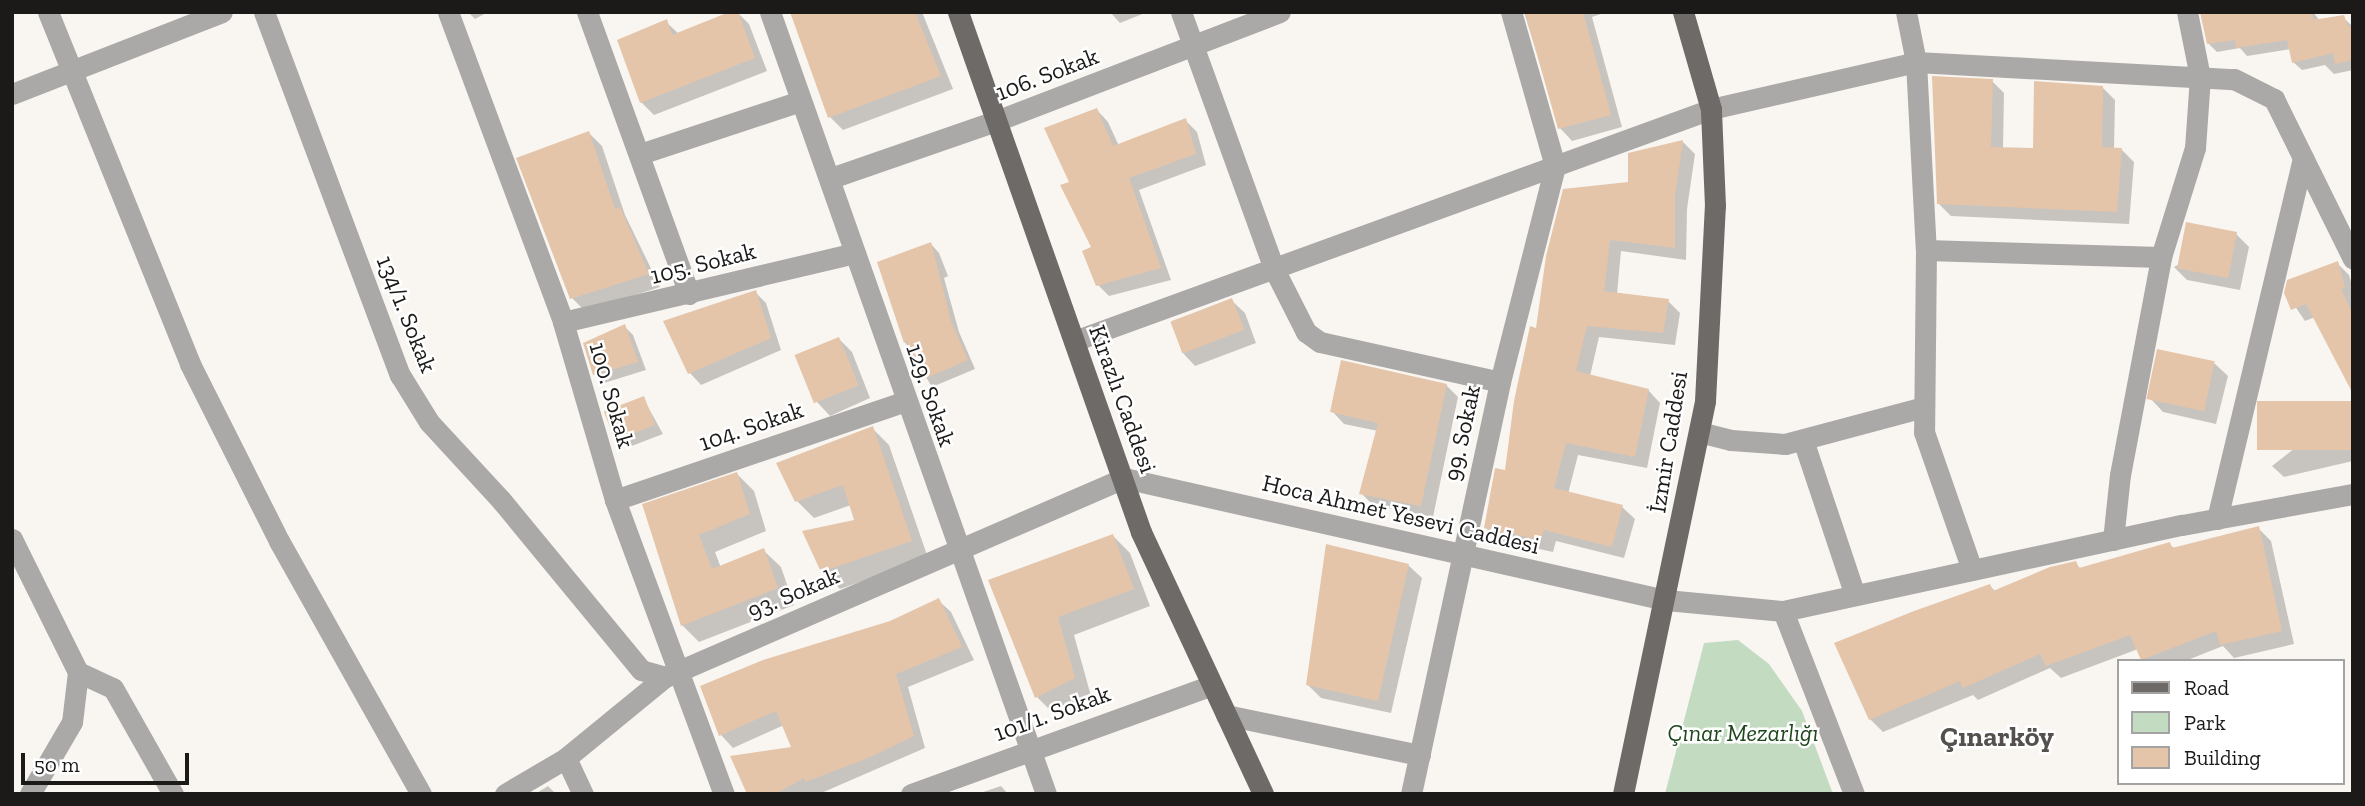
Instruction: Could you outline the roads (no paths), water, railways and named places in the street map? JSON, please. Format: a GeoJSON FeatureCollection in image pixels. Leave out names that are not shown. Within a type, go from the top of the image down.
{"type":"FeatureCollection","features":[{"type":"Feature","properties":{"kind":"main road","name":"Kirazlı Caddesi"},"geometry":{"type":"LineString","coordinates":[[958,12],[1125,478],[1141,532],[1263,794]]}},
{"type":"Feature","properties":{"kind":"main road","name":"İzmir Caddesi"},"geometry":{"type":"LineString","coordinates":[[1623,794],[1666,600],[1705,401],[1715,206],[1712,109],[1684,12]]}},
{"type":"Feature","properties":{"kind":"street"},"geometry":{"type":"LineString","coordinates":[[48,12],[190,364],[279,541],[421,794]]}},
{"type":"Feature","properties":{"kind":"street"},"geometry":{"type":"LineString","coordinates":[[12,94],[222,12]]}},
{"type":"Feature","properties":{"kind":"street","name":"134/1. Sokak"},"geometry":{"type":"LineString","coordinates":[[264,12],[400,375],[429,422],[501,500],[641,670],[673,674]]}},
{"type":"Feature","properties":{"kind":"street","name":"100. Sokak"},"geometry":{"type":"LineString","coordinates":[[448,12],[563,323],[615,499],[673,674],[724,794]]}},
{"type":"Feature","properties":{"kind":"street"},"geometry":{"type":"LineString","coordinates":[[587,12],[689,295]]}},
{"type":"Feature","properties":{"kind":"street","name":"129. Sokak"},"geometry":{"type":"LineString","coordinates":[[770,12],[800,101],[831,178],[905,401],[1046,794]]}},
{"type":"Feature","properties":{"kind":"street"},"geometry":{"type":"LineString","coordinates":[[1181,12],[1274,269],[1306,332],[1320,342],[1500,382]]}},
{"type":"Feature","properties":{"kind":"street","name":"106. Sokak"},"geometry":{"type":"LineString","coordinates":[[831,178],[996,121],[1280,12]]}},
{"type":"Feature","properties":{"kind":"street"},"geometry":{"type":"LineString","coordinates":[[1511,12],[1555,166]]}},
{"type":"Feature","properties":{"kind":"street"},"geometry":{"type":"LineString","coordinates":[[1906,12],[1916,62],[1926,250],[1924,432],[1972,570]]}},
{"type":"Feature","properties":{"kind":"street"},"geometry":{"type":"LineString","coordinates":[[2113,540],[2120,475],[2161,257],[2195,148],[2200,77],[2187,12]]}},
{"type":"Feature","properties":{"kind":"street"},"geometry":{"type":"LineString","coordinates":[[1074,341],[1712,109],[1916,62],[2234,79],[2274,99],[2353,259]]}},
{"type":"Feature","properties":{"kind":"street"},"geometry":{"type":"LineString","coordinates":[[640,154],[800,101]]}},
{"type":"Feature","properties":{"kind":"street"},"geometry":{"type":"LineString","coordinates":[[2217,519],[2303,158]]}},
{"type":"Feature","properties":{"kind":"street","name":"99. Sokak"},"geometry":{"type":"LineString","coordinates":[[1411,794],[1500,382],[1555,166]]}},
{"type":"Feature","properties":{"kind":"street"},"geometry":{"type":"LineString","coordinates":[[1926,250],[2161,257]]}},
{"type":"Feature","properties":{"kind":"street","name":"105. Sokak"},"geometry":{"type":"LineString","coordinates":[[563,323],[689,295],[855,253]]}},
{"type":"Feature","properties":{"kind":"street","name":"104. Sokak"},"geometry":{"type":"LineString","coordinates":[[615,499],[905,401]]}},
{"type":"Feature","properties":{"kind":"street"},"geometry":{"type":"LineString","coordinates":[[1699,432],[1731,440],[1785,444],[1924,407]]}},
{"type":"Feature","properties":{"kind":"street"},"geometry":{"type":"LineString","coordinates":[[1802,440],[1856,595]]}},
{"type":"Feature","properties":{"kind":"street","name":"93. Sokak"},"geometry":{"type":"LineString","coordinates":[[505,794],[566,758],[673,674],[1125,478]]}},
{"type":"Feature","properties":{"kind":"street","name":"Hoca Ahmet Yesevi Caddesi"},"geometry":{"type":"LineString","coordinates":[[1125,478],[1666,600],[1783,611],[2113,540],[2353,494]]}},
{"type":"Feature","properties":{"kind":"street"},"geometry":{"type":"LineString","coordinates":[[12,539],[78,672],[72,722],[30,794]]}},
{"type":"Feature","properties":{"kind":"street"},"geometry":{"type":"LineString","coordinates":[[1783,611],[1854,794]]}},
{"type":"Feature","properties":{"kind":"street"},"geometry":{"type":"LineString","coordinates":[[78,672],[113,688],[173,794]]}},
{"type":"Feature","properties":{"kind":"street","name":"101/1. Sokak"},"geometry":{"type":"LineString","coordinates":[[911,794],[1030,748],[1213,685]]}},
{"type":"Feature","properties":{"kind":"street"},"geometry":{"type":"LineString","coordinates":[[1226,715],[1420,755]]}},
{"type":"Feature","properties":{"kind":"street"},"geometry":{"type":"LineString","coordinates":[[566,758],[583,794]]}},
{"type":"Feature","properties":{"kind":"district","name":"Çınarköy"},"geometry":{"type":"Point","coordinates":[1997,737]}},
{"type":"Feature","properties":{"kind":"park label","name":"Çınar Mezarlığı"},"geometry":{"type":"Point","coordinates":[1743,733]}}]}
